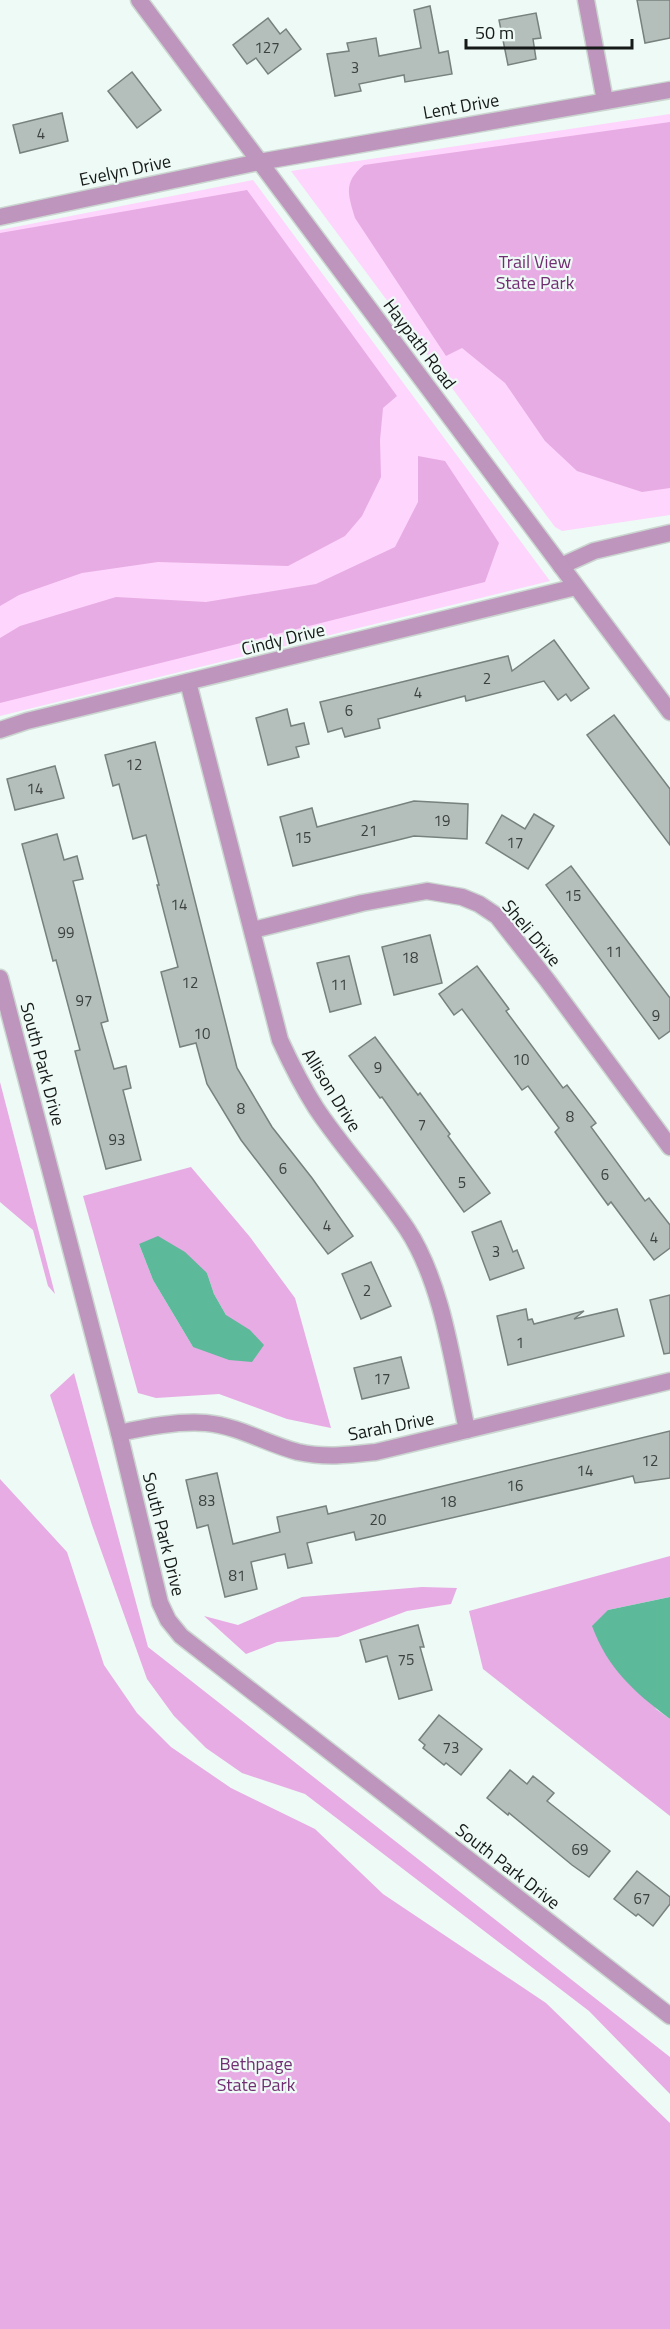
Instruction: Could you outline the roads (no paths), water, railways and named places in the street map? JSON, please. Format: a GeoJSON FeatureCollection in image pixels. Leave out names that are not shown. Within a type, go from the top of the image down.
{"type":"FeatureCollection","features":[{"type":"Feature","properties":{"kind":"street","name":"Haypath Road"},"geometry":{"type":"LineString","coordinates":[[139,0],[670,712]]}},
{"type":"Feature","properties":{"kind":"street"},"geometry":{"type":"LineString","coordinates":[[586,0],[605,101]]}},
{"type":"Feature","properties":{"kind":"street","name":"Lent Drive"},"geometry":{"type":"LineString","coordinates":[[259,162],[670,90]]}},
{"type":"Feature","properties":{"kind":"street","name":"Evelyn Drive"},"geometry":{"type":"LineString","coordinates":[[0,217],[259,162]]}},
{"type":"Feature","properties":{"kind":"street"},"geometry":{"type":"LineString","coordinates":[[561,566],[594,551],[670,533]]}},
{"type":"Feature","properties":{"kind":"street","name":"Cindy Drive"},"geometry":{"type":"LineString","coordinates":[[0,730],[27,721],[576,587]]}},
{"type":"Feature","properties":{"kind":"street","name":"Allison Drive"},"geometry":{"type":"LineString","coordinates":[[188,682],[280,1040],[295,1074],[317,1109],[407,1230],[427,1266],[467,1430]]}},
{"type":"Feature","properties":{"kind":"street","name":"Sheli Drive"},"geometry":{"type":"LineString","coordinates":[[253,930],[362,903],[427,891],[462,897],[479,904],[496,916],[670,1147]]}},
{"type":"Feature","properties":{"kind":"street","name":"South Park Drive"},"geometry":{"type":"LineString","coordinates":[[0,978],[119,1433],[160,1603],[168,1620],[181,1636],[670,2016]]}},
{"type":"Feature","properties":{"kind":"street","name":"Sarah Drive"},"geometry":{"type":"LineString","coordinates":[[119,1433],[171,1424],[206,1423],[240,1431],[297,1452],[332,1457],[376,1452],[670,1381]]}},
{"type":"Feature","properties":{"kind":"park label","name":"Trail View State Park"},"geometry":{"type":"Point","coordinates":[535,271]}},
{"type":"Feature","properties":{"kind":"park label","name":"Bethpage State Park"},"geometry":{"type":"Point","coordinates":[256,2073]}}]}
